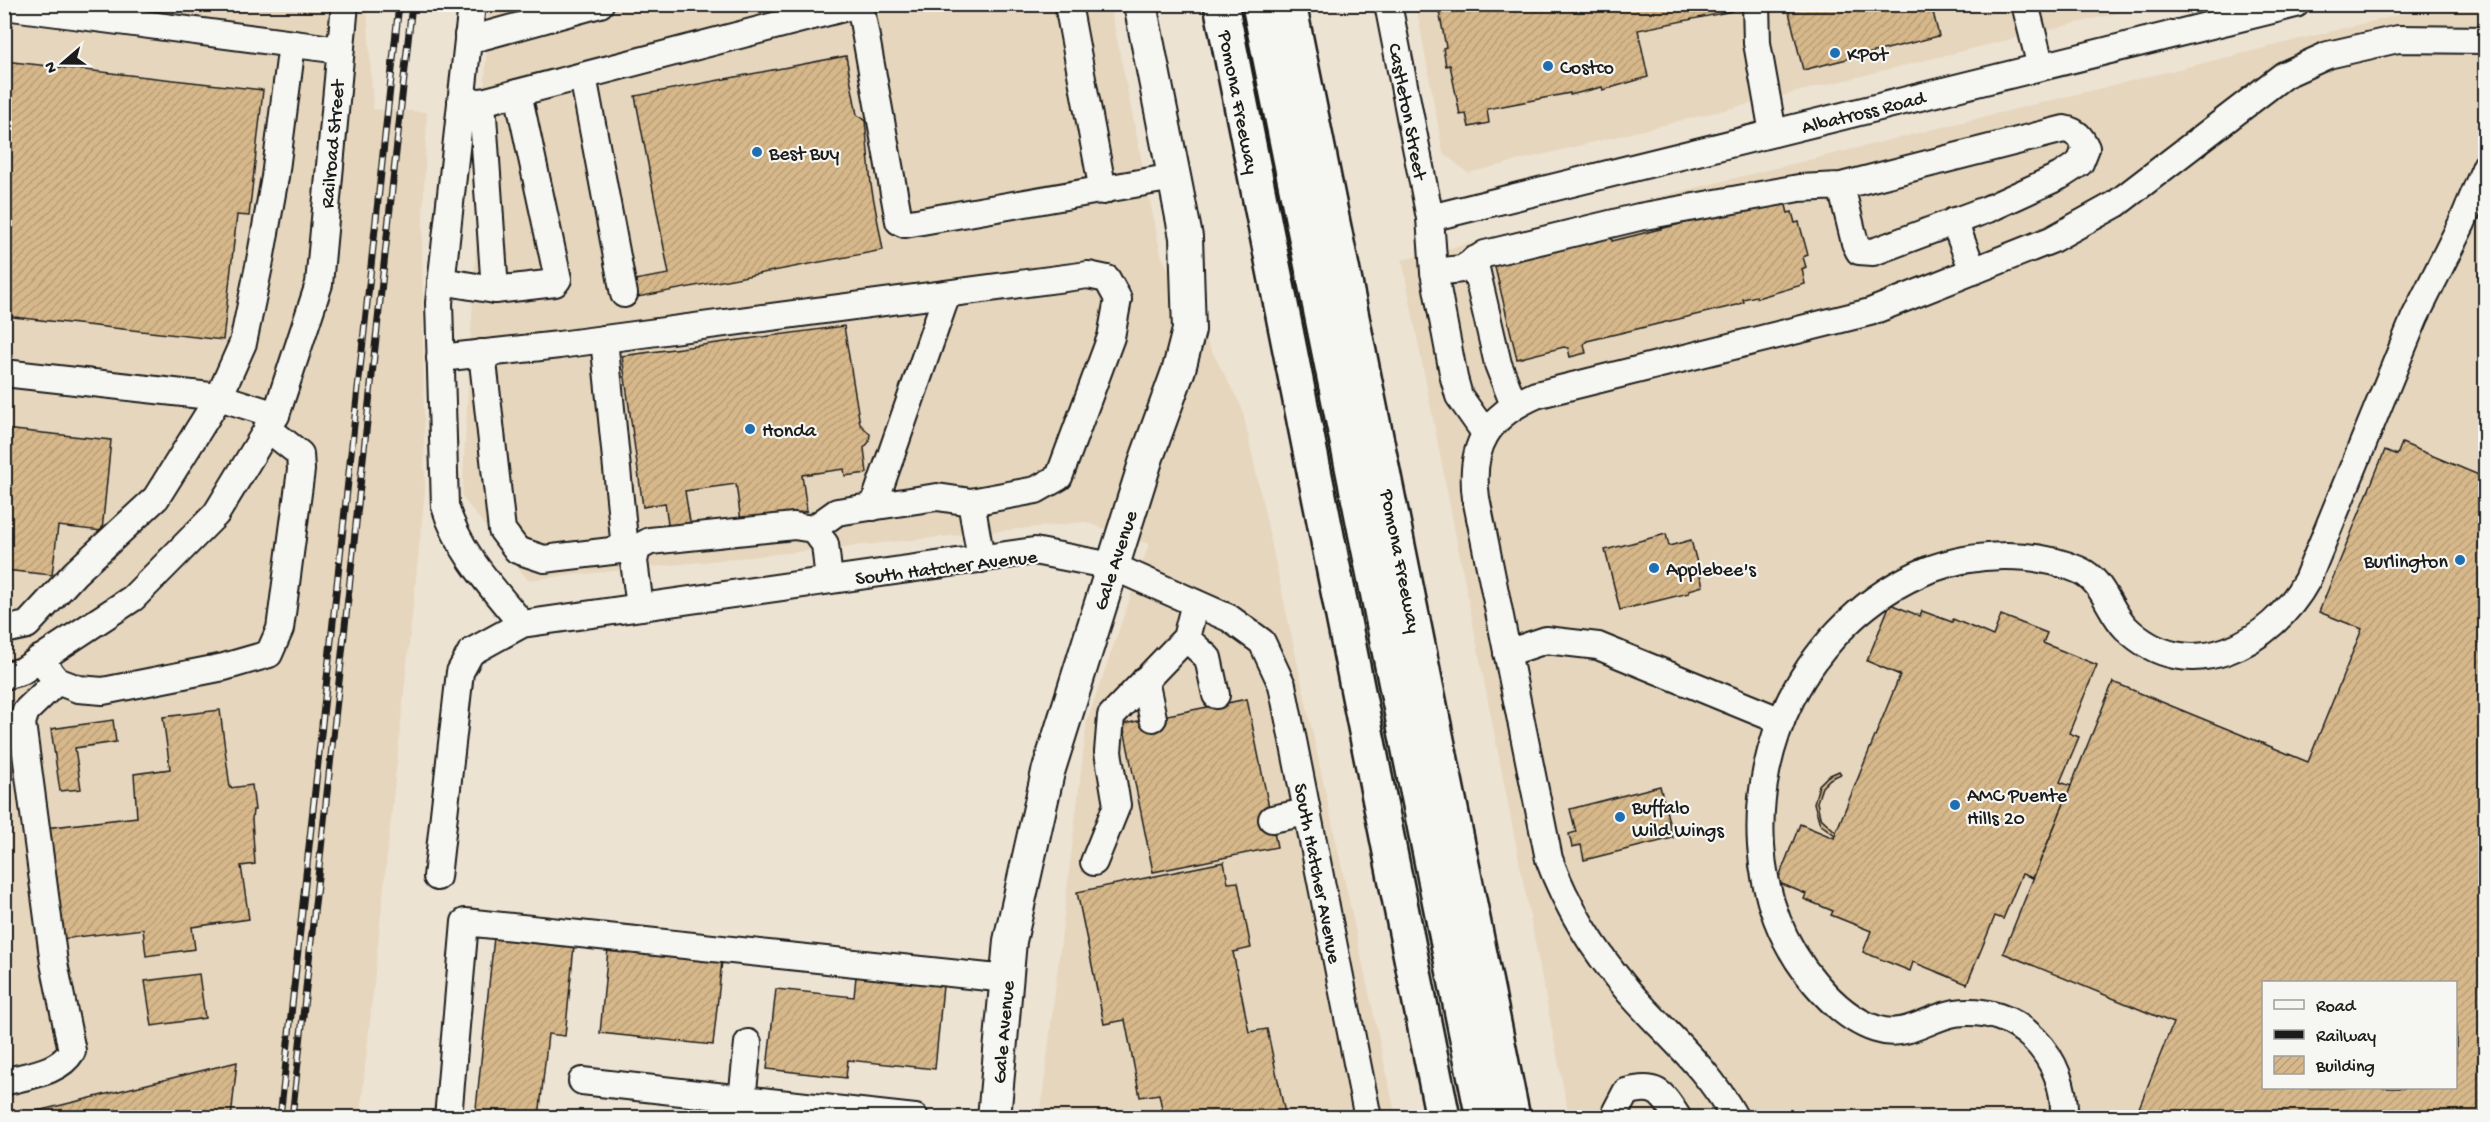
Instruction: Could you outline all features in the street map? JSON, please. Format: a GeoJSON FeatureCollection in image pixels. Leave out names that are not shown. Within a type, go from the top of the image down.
{"type":"FeatureCollection","features":[{"type":"Feature","properties":{"kind":"highway","name":"Pomona Freeway"},"geometry":{"type":"LineString","coordinates":[[1221,4],[1443,1118]]}},
{"type":"Feature","properties":{"kind":"highway"},"geometry":{"type":"LineString","coordinates":[[1245,4],[1467,1118]]}},
{"type":"Feature","properties":{"kind":"highway"},"geometry":{"type":"LineString","coordinates":[[1259,4],[1483,1118]]}},
{"type":"Feature","properties":{"kind":"highway","name":"Pomona Freeway"},"geometry":{"type":"LineString","coordinates":[[1289,4],[1494,1014],[1513,1118]]}},
{"type":"Feature","properties":{"kind":"highway"},"geometry":{"type":"LineString","coordinates":[[1494,1014],[1523,1118]]}},
{"type":"Feature","properties":{"kind":"main road","name":"Gale Avenue"},"geometry":{"type":"LineString","coordinates":[[994,1118],[1010,941],[1048,772],[1112,566],[1179,369],[1189,330],[1186,237],[1140,4]]}},
{"type":"Feature","properties":{"kind":"street","name":"Railroad Street"},"geometry":{"type":"LineString","coordinates":[[272,422],[319,284],[345,4]]}},
{"type":"Feature","properties":{"kind":"street"},"geometry":{"type":"LineString","coordinates":[[471,4],[468,35],[472,102],[495,290]]}},
{"type":"Feature","properties":{"kind":"street"},"geometry":{"type":"LineString","coordinates":[[468,35],[480,37],[522,16],[600,4]]}},
{"type":"Feature","properties":{"kind":"street"},"geometry":{"type":"LineString","coordinates":[[472,102],[518,93],[860,4],[899,221],[905,224],[1174,177]]}},
{"type":"Feature","properties":{"kind":"street"},"geometry":{"type":"LineString","coordinates":[[1068,4],[1102,191]]}},
{"type":"Feature","properties":{"kind":"street","name":"Castleton Street"},"geometry":{"type":"LineString","coordinates":[[1388,4],[1430,218],[1434,272],[1454,378],[1459,396],[1485,433]]}},
{"type":"Feature","properties":{"kind":"street"},"geometry":{"type":"LineString","coordinates":[[1755,4],[1757,43],[1773,133]]}},
{"type":"Feature","properties":{"kind":"street"},"geometry":{"type":"LineString","coordinates":[[2025,4],[2041,67]]}},
{"type":"Feature","properties":{"kind":"street","name":"Albatross Road"},"geometry":{"type":"LineString","coordinates":[[1430,218],[2295,5]]}},
{"type":"Feature","properties":{"kind":"street"},"geometry":{"type":"LineString","coordinates":[[4,6],[340,50]]}},
{"type":"Feature","properties":{"kind":"street"},"geometry":{"type":"LineString","coordinates":[[1735,1118],[1706,1073],[1611,970],[1568,905],[1549,859],[1473,478],[1477,455],[1485,433],[1494,420],[1514,405],[1536,395],[1854,317],[2051,240],[2096,216],[2140,187],[2263,90],[2306,63],[2351,48],[2398,39],[2486,40]]}},
{"type":"Feature","properties":{"kind":"street"},"geometry":{"type":"LineString","coordinates":[[4,373],[219,397],[272,422],[300,454],[301,470],[280,629],[269,654],[224,667],[103,691],[78,689],[57,681],[43,657],[16,627],[156,498],[219,397],[243,343],[257,277],[275,177],[292,44]]}},
{"type":"Feature","properties":{"kind":"street"},"geometry":{"type":"LineString","coordinates":[[583,76],[624,294]]}},
{"type":"Feature","properties":{"kind":"street"},"geometry":{"type":"LineString","coordinates":[[441,281],[495,290],[555,284],[558,279],[518,93]]}},
{"type":"Feature","properties":{"kind":"street"},"geometry":{"type":"LineString","coordinates":[[437,877],[460,672],[471,652],[522,624],[465,554],[451,528],[445,506],[439,303],[472,102]]}},
{"type":"Feature","properties":{"kind":"street"},"geometry":{"type":"LineString","coordinates":[[1434,272],[1462,269],[1485,254],[1639,218],[1799,188],[1841,186],[2064,129],[2072,131],[2081,138],[2086,148],[2080,164],[2060,177],[1873,252],[1859,251],[1855,243],[1841,186]]}},
{"type":"Feature","properties":{"kind":"street"},"geometry":{"type":"LineString","coordinates":[[2064,1118],[2062,1088],[2054,1064],[2040,1043],[2023,1029],[2002,1018],[1977,1012],[1938,1018],[1915,1029],[1895,1032],[1878,1030],[1847,1014],[1807,974],[1792,952],[1771,905],[1762,856],[1761,806],[1771,750],[1781,721],[1808,669],[1849,621],[1873,600],[1915,575],[1970,558],[2020,558],[2059,563],[2080,570],[2093,578],[2127,629],[2163,650],[2205,657],[2235,649],[2264,632],[2295,601],[2307,580],[2415,317],[2462,223],[2486,166]]}},
{"type":"Feature","properties":{"kind":"street"},"geometry":{"type":"LineString","coordinates":[[1954,221],[1972,271]]}},
{"type":"Feature","properties":{"kind":"street"},"geometry":{"type":"LineString","coordinates":[[1474,260],[1498,364],[1514,405]]}},
{"type":"Feature","properties":{"kind":"street"},"geometry":{"type":"LineString","coordinates":[[440,358],[604,339],[1088,275],[1107,279],[1118,299],[1111,337],[1059,477],[1036,490],[971,502],[937,496],[837,512],[813,529]]}},
{"type":"Feature","properties":{"kind":"street"},"geometry":{"type":"LineString","coordinates":[[873,507],[947,294]]}},
{"type":"Feature","properties":{"kind":"street"},"geometry":{"type":"LineString","coordinates":[[604,339],[640,607]]}},
{"type":"Feature","properties":{"kind":"street"},"geometry":{"type":"LineString","coordinates":[[482,353],[502,530],[517,550],[544,559],[631,548],[650,541],[794,526],[813,529],[825,544],[829,580]]}},
{"type":"Feature","properties":{"kind":"street"},"geometry":{"type":"LineString","coordinates":[[4,676],[22,671],[133,598],[216,514],[272,422]]}},
{"type":"Feature","properties":{"kind":"street"},"geometry":{"type":"LineString","coordinates":[[971,502],[981,558]]}},
{"type":"Feature","properties":{"kind":"street","name":"South Hatcher Avenue"},"geometry":{"type":"LineString","coordinates":[[522,624],[1034,551],[1112,566],[1229,618],[1262,642],[1282,685],[1368,1118]]}},
{"type":"Feature","properties":{"kind":"street"},"geometry":{"type":"LineString","coordinates":[[1094,862],[1118,805],[1108,752],[1111,716],[1186,638],[1195,603]]}},
{"type":"Feature","properties":{"kind":"street"},"geometry":{"type":"LineString","coordinates":[[1186,638],[1208,658],[1216,695]]}},
{"type":"Feature","properties":{"kind":"street"},"geometry":{"type":"LineString","coordinates":[[1507,652],[1546,640],[1598,646],[1781,721]]}},
{"type":"Feature","properties":{"kind":"street"},"geometry":{"type":"LineString","coordinates":[[1146,680],[1153,718]]}},
{"type":"Feature","properties":{"kind":"street"},"geometry":{"type":"LineString","coordinates":[[4,1082],[51,1069],[65,1062],[72,1051],[54,963],[22,723],[26,711],[57,681]]}},
{"type":"Feature","properties":{"kind":"street"},"geometry":{"type":"LineString","coordinates":[[1272,819],[1307,812]]}},
{"type":"Feature","properties":{"kind":"street"},"geometry":{"type":"LineString","coordinates":[[448,1118],[465,922],[1007,980]]}},
{"type":"Feature","properties":{"kind":"street"},"geometry":{"type":"LineString","coordinates":[[741,1108],[748,1043]]}},
{"type":"Feature","properties":{"kind":"street"},"geometry":{"type":"LineString","coordinates":[[582,1081],[741,1108],[915,1118]]}},
{"type":"Feature","properties":{"kind":"street"},"geometry":{"type":"LineString","coordinates":[[1617,1118],[1616,1111],[1626,1092],[1644,1087],[1663,1093],[1678,1118]]}},
{"type":"Feature","properties":{"kind":"shaded area"},"geometry":{"type":"Polygon","coordinates":[[[5,5],[367,5],[373,109],[427,112],[422,245],[425,491],[360,1117],[5,1118],[5,5]]]}},
{"type":"Feature","properties":{"kind":"shaded area"},"geometry":{"type":"Polygon","coordinates":[[[489,5],[1110,5],[1161,255],[1242,408],[1396,1117],[1040,1117],[1087,721],[1149,544],[1085,522],[528,580],[462,497],[489,5]]]}},
{"type":"Feature","properties":{"kind":"shaded area"},"geometry":{"type":"Polygon","coordinates":[[[1416,5],[2150,5],[1468,173],[1443,153],[1416,5]]]}},
{"type":"Feature","properties":{"kind":"shaded area"},"geometry":{"type":"Polygon","coordinates":[[[2439,5],[2485,5],[2485,1117],[1569,1117],[1402,260],[2439,5]]]}},
{"type":"Feature","properties":{"kind":"building","name":"Costco"},"geometry":{"type":"Polygon","coordinates":[[[1435,4],[1732,4],[1733,11],[1638,30],[1648,77],[1603,90],[1602,87],[1570,95],[1570,93],[1487,109],[1489,123],[1469,127],[1466,114],[1460,115],[1450,65],[1446,66],[1443,48],[1446,47],[1438,6],[1435,4]]]}},
{"type":"Feature","properties":{"kind":"building","name":"KPot"},"geometry":{"type":"Polygon","coordinates":[[[1787,4],[1931,4],[1939,36],[1803,70],[1787,4]]]}},
{"type":"Feature","properties":{"kind":"building","name":"Best Buy"},"geometry":{"type":"Polygon","coordinates":[[[846,56],[857,115],[865,120],[871,185],[883,250],[638,297],[634,280],[669,274],[635,96],[846,56]]]}},
{"type":"Feature","properties":{"kind":"building"},"geometry":{"type":"Polygon","coordinates":[[[4,61],[263,90],[249,216],[237,215],[223,340],[4,316],[4,61]]]}},
{"type":"Feature","properties":{"kind":"building"},"geometry":{"type":"Polygon","coordinates":[[[1784,198],[1788,213],[1792,212],[1795,223],[1799,222],[1808,255],[1803,257],[1806,267],[1802,269],[1805,284],[1757,298],[1756,296],[1743,299],[1744,302],[1737,305],[1587,341],[1584,344],[1586,353],[1570,357],[1568,348],[1564,347],[1517,359],[1494,263],[1611,234],[1612,241],[1784,198]]]}},
{"type":"Feature","properties":{"kind":"building","name":"Honda"},"geometry":{"type":"Polygon","coordinates":[[[844,326],[860,424],[870,434],[869,442],[864,448],[867,473],[845,476],[844,469],[802,475],[807,511],[802,512],[741,521],[736,484],[685,491],[691,528],[669,531],[665,503],[643,507],[622,356],[844,326]]]}},
{"type":"Feature","properties":{"kind":"building"},"geometry":{"type":"Polygon","coordinates":[[[4,429],[111,440],[102,531],[58,526],[52,575],[4,570],[4,429]]]}},
{"type":"Feature","properties":{"kind":"building"},"geometry":{"type":"Polygon","coordinates":[[[2402,443],[2486,478],[2486,1118],[2135,1118],[2173,1023],[2003,953],[2113,682],[2308,762],[2362,629],[2319,612],[2385,450],[2397,455],[2402,443]]]}},
{"type":"Feature","properties":{"kind":"building","name":"Applebee's"},"geometry":{"type":"Polygon","coordinates":[[[1666,534],[1669,546],[1691,540],[1703,586],[1689,590],[1689,593],[1620,610],[1605,550],[1666,534]]]}},
{"type":"Feature","properties":{"kind":"building","name":"AMC Puente Hills 20"},"geometry":{"type":"Polygon","coordinates":[[[1890,604],[1920,616],[1922,611],[1952,622],[1953,619],[1993,636],[2001,615],[2047,633],[2043,643],[2097,665],[2069,733],[2079,737],[2060,782],[2071,786],[2033,878],[2022,874],[2003,919],[1995,916],[1967,984],[1913,962],[1910,971],[1863,952],[1871,931],[1831,915],[1833,911],[1804,899],[1806,894],[1777,882],[1800,824],[1834,838],[1900,675],[1867,661],[1890,604]]]}},
{"type":"Feature","properties":{"kind":"building"},"geometry":{"type":"Polygon","coordinates":[[[1247,699],[1277,847],[1153,872],[1123,724],[1247,699]]]}},
{"type":"Feature","properties":{"kind":"building"},"geometry":{"type":"Polygon","coordinates":[[[220,710],[230,788],[252,785],[255,810],[253,810],[252,819],[255,864],[241,866],[249,919],[192,927],[195,949],[146,956],[143,929],[61,939],[45,828],[137,817],[134,774],[170,769],[163,717],[220,710]]]}},
{"type":"Feature","properties":{"kind":"building"},"geometry":{"type":"Polygon","coordinates":[[[113,720],[116,742],[75,748],[81,789],[60,791],[51,729],[113,720]]]}},
{"type":"Feature","properties":{"kind":"building"},"geometry":{"type":"Polygon","coordinates":[[[1839,771],[1841,774],[1830,779],[1822,787],[1817,802],[1820,817],[1836,832],[1835,835],[1820,824],[1814,803],[1819,785],[1828,776],[1839,771]]]}},
{"type":"Feature","properties":{"kind":"building","name":"Buffalo Wild Wings"},"geometry":{"type":"Polygon","coordinates":[[[1660,786],[1673,838],[1584,860],[1581,845],[1572,847],[1569,834],[1576,832],[1570,809],[1660,786]]]}},
{"type":"Feature","properties":{"kind":"building"},"geometry":{"type":"Polygon","coordinates":[[[1224,862],[1228,883],[1238,882],[1251,948],[1233,952],[1249,1032],[1267,1029],[1286,1118],[1164,1118],[1159,1094],[1140,1097],[1125,1020],[1104,1024],[1077,892],[1224,862]]]}},
{"type":"Feature","properties":{"kind":"building"},"geometry":{"type":"Polygon","coordinates":[[[494,937],[574,946],[565,1036],[548,1034],[539,1118],[475,1118],[494,937]]]}},
{"type":"Feature","properties":{"kind":"building"},"geometry":{"type":"Polygon","coordinates":[[[608,949],[722,961],[713,1045],[600,1033],[608,949]]]}},
{"type":"Feature","properties":{"kind":"building"},"geometry":{"type":"Polygon","coordinates":[[[199,974],[205,1018],[152,1026],[145,981],[199,974]]]}},
{"type":"Feature","properties":{"kind":"building"},"geometry":{"type":"Polygon","coordinates":[[[856,976],[943,986],[935,1069],[848,1060],[846,1078],[767,1069],[776,989],[854,997],[856,976]]]}},
{"type":"Feature","properties":{"kind":"building"},"geometry":{"type":"Polygon","coordinates":[[[237,1062],[231,1118],[9,1118],[237,1062]]]}},
{"type":"Feature","properties":{"kind":"railway"},"geometry":{"type":"LineString","coordinates":[[280,1118],[399,4]]}},
{"type":"Feature","properties":{"kind":"railway"},"geometry":{"type":"LineString","coordinates":[[292,1118],[412,4]]}},
{"type":"Feature","properties":{"kind":"place","name":"KPot"},"geometry":{"type":"Point","coordinates":[1835,53]}},
{"type":"Feature","properties":{"kind":"place","name":"Costco"},"geometry":{"type":"Point","coordinates":[1548,66]}},
{"type":"Feature","properties":{"kind":"place","name":"Best Buy"},"geometry":{"type":"Point","coordinates":[757,152]}},
{"type":"Feature","properties":{"kind":"place","name":"Honda"},"geometry":{"type":"Point","coordinates":[750,429]}},
{"type":"Feature","properties":{"kind":"place","name":"Burlington"},"geometry":{"type":"Point","coordinates":[2460,560]}},
{"type":"Feature","properties":{"kind":"place","name":"Applebee's"},"geometry":{"type":"Point","coordinates":[1654,568]}},
{"type":"Feature","properties":{"kind":"place","name":"AMC Puente Hills 20"},"geometry":{"type":"Point","coordinates":[1955,805]}},
{"type":"Feature","properties":{"kind":"place","name":"Buffalo Wild Wings"},"geometry":{"type":"Point","coordinates":[1620,817]}}]}
